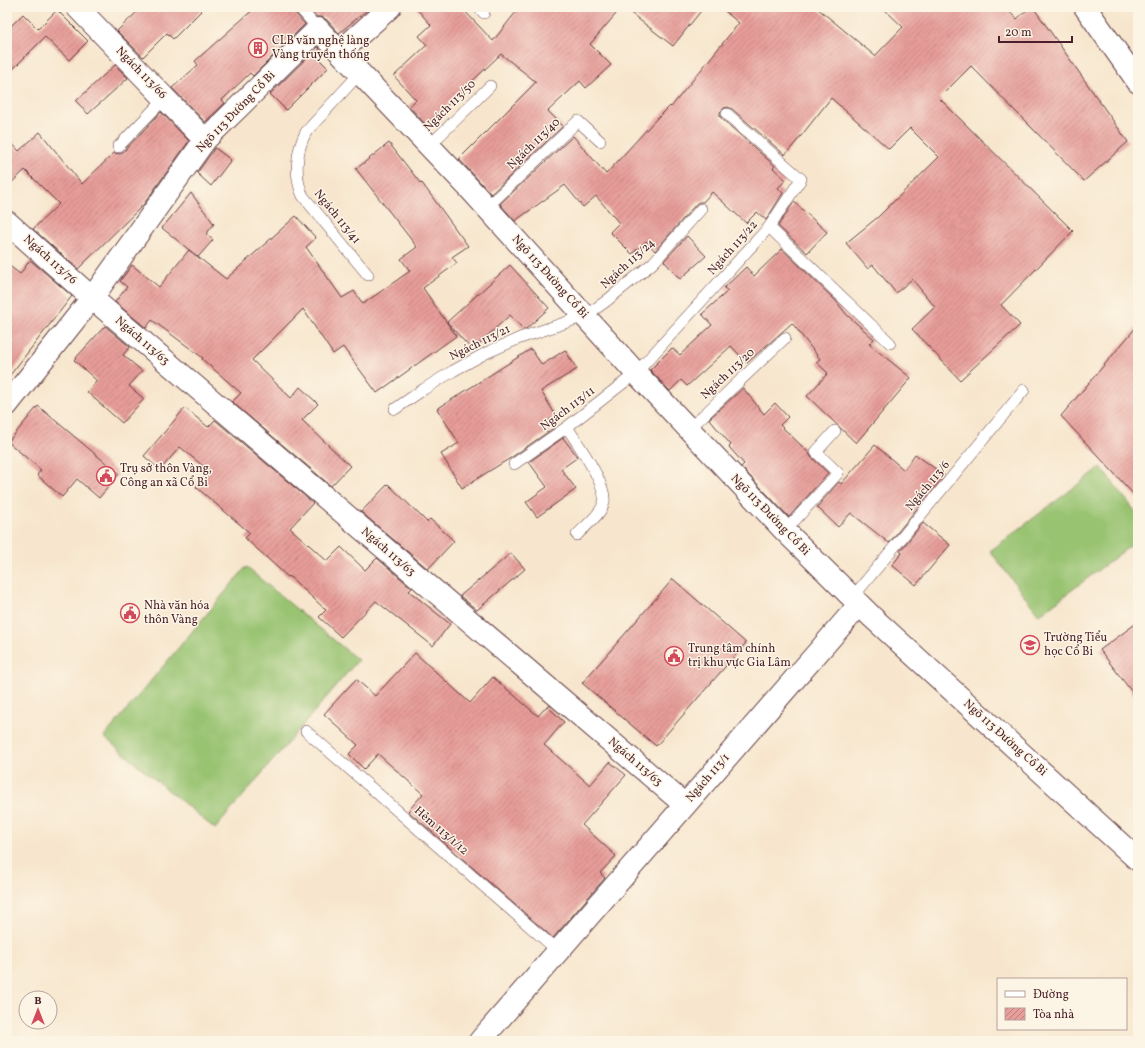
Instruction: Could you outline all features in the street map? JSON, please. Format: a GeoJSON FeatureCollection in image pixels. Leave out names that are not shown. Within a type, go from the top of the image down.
{"type":"FeatureCollection","features":[{"type":"Feature","properties":{"kind":"street","name":"Ngách 113/66"},"geometry":{"type":"LineString","coordinates":[[77,7],[205,140]]}},
{"type":"Feature","properties":{"kind":"street"},"geometry":{"type":"LineString","coordinates":[[340,52],[390,7]]}},
{"type":"Feature","properties":{"kind":"street"},"geometry":{"type":"LineString","coordinates":[[1085,7],[1138,82]]}},
{"type":"Feature","properties":{"kind":"street","name":"Ngõ 113 Đường Cổ Bi"},"geometry":{"type":"LineString","coordinates":[[7,405],[92,298],[205,140],[318,29],[487,207],[636,373],[785,531],[855,601],[1138,860]]}},
{"type":"Feature","properties":{"kind":"street","name":"Ngách 113/76"},"geometry":{"type":"LineString","coordinates":[[7,222],[92,298]]}},
{"type":"Feature","properties":{"kind":"street","name":"Ngách 113/63"},"geometry":{"type":"LineString","coordinates":[[92,298],[685,805]]}},
{"type":"Feature","properties":{"kind":"street","name":"Ngách 113/1"},"geometry":{"type":"LineString","coordinates":[[480,1041],[685,805],[855,601]]}},
{"type":"Feature","properties":{"kind":"lane"},"geometry":{"type":"LineString","coordinates":[[299,7],[318,29]]}},
{"type":"Feature","properties":{"kind":"lane","name":"Ngách 113/41"},"geometry":{"type":"LineString","coordinates":[[360,73],[306,132],[301,141],[298,154],[298,166],[300,190],[303,196],[368,275]]}},
{"type":"Feature","properties":{"kind":"lane","name":"Ngách 113/50"},"geometry":{"type":"LineString","coordinates":[[429,146],[490,86]]}},
{"type":"Feature","properties":{"kind":"lane"},"geometry":{"type":"LineString","coordinates":[[118,147],[165,98]]}},
{"type":"Feature","properties":{"kind":"lane"},"geometry":{"type":"LineString","coordinates":[[728,114],[801,179],[769,227]]}},
{"type":"Feature","properties":{"kind":"lane","name":"Ngách 113/40"},"geometry":{"type":"LineString","coordinates":[[487,207],[578,120],[600,141]]}},
{"type":"Feature","properties":{"kind":"lane","name":"Ngách 113/24"},"geometry":{"type":"LineString","coordinates":[[585,316],[605,302],[652,263],[701,209]]}},
{"type":"Feature","properties":{"kind":"lane","name":"Ngách 113/22"},"geometry":{"type":"LineString","coordinates":[[636,373],[769,227],[890,343]]}},
{"type":"Feature","properties":{"kind":"lane","name":"Ngách 113/21"},"geometry":{"type":"LineString","coordinates":[[395,409],[453,371],[486,353],[520,338],[585,316]]}},
{"type":"Feature","properties":{"kind":"lane","name":"Ngách 113/20"},"geometry":{"type":"LineString","coordinates":[[689,429],[785,338]]}},
{"type":"Feature","properties":{"kind":"lane","name":"Ngách 113/11"},"geometry":{"type":"LineString","coordinates":[[514,464],[567,427],[636,373]]}},
{"type":"Feature","properties":{"kind":"lane","name":"Ngách 113/6"},"geometry":{"type":"LineString","coordinates":[[855,601],[1024,390]]}},
{"type":"Feature","properties":{"kind":"lane"},"geometry":{"type":"LineString","coordinates":[[567,427],[599,479],[603,490],[604,501],[600,512],[577,535]]}},
{"type":"Feature","properties":{"kind":"lane"},"geometry":{"type":"LineString","coordinates":[[785,531],[838,473],[816,452],[835,431]]}},
{"type":"Feature","properties":{"kind":"lane","name":"Hẻm 113/1/12"},"geometry":{"type":"LineString","coordinates":[[306,731],[558,951]]}},
{"type":"Feature","properties":{"kind":"green space"},"geometry":{"type":"Polygon","coordinates":[[[1101,467],[1138,515],[1138,540],[1039,615],[990,551],[1101,467]]]}},
{"type":"Feature","properties":{"kind":"green space"},"geometry":{"type":"Polygon","coordinates":[[[246,567],[358,660],[215,829],[104,737],[246,567]]]}},
{"type":"Feature","properties":{"kind":"building"},"geometry":{"type":"Polygon","coordinates":[[[142,7],[205,7],[173,39],[167,33],[143,57],[117,31],[142,7]]]}},
{"type":"Feature","properties":{"kind":"building"},"geometry":{"type":"Polygon","coordinates":[[[256,7],[292,7],[294,12],[305,24],[253,76],[250,73],[222,100],[225,103],[205,122],[172,88],[198,65],[195,61],[256,7]]]}},
{"type":"Feature","properties":{"kind":"building"},"geometry":{"type":"Polygon","coordinates":[[[308,7],[371,7],[339,33],[327,20],[322,17],[317,17],[308,7]]]}},
{"type":"Feature","properties":{"kind":"building"},"geometry":{"type":"Polygon","coordinates":[[[415,7],[461,7],[493,41],[520,7],[622,7],[590,44],[611,65],[586,88],[580,81],[548,111],[563,126],[491,194],[459,159],[536,82],[501,54],[426,125],[409,106],[416,100],[394,76],[427,45],[419,36],[431,25],[415,7]]]}},
{"type":"Feature","properties":{"kind":"building"},"geometry":{"type":"Polygon","coordinates":[[[623,7],[704,7],[673,46],[623,7]]]}},
{"type":"Feature","properties":{"kind":"building"},"geometry":{"type":"Polygon","coordinates":[[[720,7],[816,7],[875,56],[903,27],[882,7],[1004,7],[1017,19],[1030,7],[1033,7],[1128,142],[1084,181],[971,66],[939,98],[1073,231],[1001,305],[1020,325],[960,380],[912,329],[935,307],[912,279],[896,293],[873,265],[868,269],[846,243],[878,217],[939,157],[910,128],[889,149],[831,98],[785,155],[732,109],[728,107],[724,108],[720,112],[722,119],[775,166],[773,168],[786,180],[778,188],[783,193],[766,220],[757,212],[746,223],[712,192],[703,202],[696,204],[655,251],[646,241],[632,254],[610,232],[619,223],[596,196],[583,207],[565,185],[515,221],[500,204],[573,136],[606,174],[659,116],[670,106],[671,107],[739,23],[720,7]]]}},
{"type":"Feature","properties":{"kind":"building"},"geometry":{"type":"Polygon","coordinates":[[[57,10],[88,41],[69,60],[45,37],[7,75],[7,30],[23,14],[38,29],[57,10]]]}},
{"type":"Feature","properties":{"kind":"building"},"geometry":{"type":"Polygon","coordinates":[[[318,47],[320,49],[314,54],[328,68],[286,110],[270,94],[318,47]]]}},
{"type":"Feature","properties":{"kind":"building"},"geometry":{"type":"Polygon","coordinates":[[[115,65],[128,78],[88,114],[76,101],[115,65]]]}},
{"type":"Feature","properties":{"kind":"building"},"geometry":{"type":"Polygon","coordinates":[[[161,112],[189,141],[143,205],[78,269],[33,229],[59,204],[25,170],[7,187],[7,138],[19,151],[40,132],[82,184],[114,153],[120,154],[123,152],[161,112]]]}},
{"type":"Feature","properties":{"kind":"building"},"geometry":{"type":"Polygon","coordinates":[[[389,143],[421,184],[422,183],[468,246],[452,257],[457,263],[423,288],[456,336],[377,393],[343,347],[333,354],[303,309],[252,360],[291,398],[300,387],[318,404],[302,420],[350,466],[331,486],[232,402],[241,393],[202,359],[203,358],[152,320],[146,328],[115,302],[127,287],[120,281],[132,265],[159,287],[189,250],[226,279],[296,216],[316,238],[306,247],[342,298],[354,291],[363,304],[410,271],[401,259],[417,247],[356,169],[389,143]]]}},
{"type":"Feature","properties":{"kind":"building"},"geometry":{"type":"Polygon","coordinates":[[[215,148],[231,160],[211,186],[197,173],[215,148]]]}},
{"type":"Feature","properties":{"kind":"building"},"geometry":{"type":"Polygon","coordinates":[[[191,193],[214,224],[206,234],[213,240],[198,257],[162,228],[191,193]]]}},
{"type":"Feature","properties":{"kind":"building"},"geometry":{"type":"Polygon","coordinates":[[[794,202],[827,232],[807,253],[778,226],[794,202]]]}},
{"type":"Feature","properties":{"kind":"building"},"geometry":{"type":"Polygon","coordinates":[[[687,236],[706,256],[680,279],[664,261],[687,236]]]}},
{"type":"Feature","properties":{"kind":"building"},"geometry":{"type":"Polygon","coordinates":[[[782,249],[836,301],[847,315],[874,339],[869,344],[911,378],[856,443],[807,396],[828,373],[816,362],[820,359],[792,323],[747,363],[731,346],[687,386],[681,380],[670,391],[650,370],[672,348],[680,355],[712,325],[702,314],[728,291],[724,288],[746,267],[754,276],[782,249]]]}},
{"type":"Feature","properties":{"kind":"building"},"geometry":{"type":"Polygon","coordinates":[[[30,260],[72,296],[7,379],[7,264],[20,274],[30,260]]]}},
{"type":"Feature","properties":{"kind":"building"},"geometry":{"type":"Polygon","coordinates":[[[510,265],[549,308],[526,329],[523,329],[510,315],[472,350],[447,322],[510,265]]]}},
{"type":"Feature","properties":{"kind":"building"},"geometry":{"type":"Polygon","coordinates":[[[1138,325],[1138,499],[1061,416],[1138,325]]]}},
{"type":"Feature","properties":{"kind":"building"},"geometry":{"type":"Polygon","coordinates":[[[105,326],[130,347],[123,355],[142,371],[129,386],[144,399],[122,423],[87,392],[97,381],[74,360],[105,326]]]}},
{"type":"Feature","properties":{"kind":"building"},"geometry":{"type":"Polygon","coordinates":[[[531,349],[542,365],[565,350],[577,369],[541,391],[556,416],[549,420],[555,427],[512,457],[462,488],[441,454],[459,443],[437,409],[531,349]]]}},
{"type":"Feature","properties":{"kind":"building"},"geometry":{"type":"Polygon","coordinates":[[[743,388],[764,414],[775,403],[788,417],[780,425],[828,473],[789,517],[741,467],[744,464],[729,447],[731,445],[709,419],[743,388]]]}},
{"type":"Feature","properties":{"kind":"building"},"geometry":{"type":"Polygon","coordinates":[[[38,406],[119,474],[99,498],[77,479],[62,497],[37,475],[41,470],[8,442],[38,406]]]}},
{"type":"Feature","properties":{"kind":"building"},"geometry":{"type":"Polygon","coordinates":[[[185,408],[208,427],[215,420],[313,503],[290,528],[327,561],[341,547],[365,570],[377,558],[412,588],[409,591],[450,624],[433,646],[376,601],[341,637],[319,617],[326,610],[245,538],[250,533],[196,487],[209,471],[180,447],[160,470],[144,456],[185,408]]]}},
{"type":"Feature","properties":{"kind":"building"},"geometry":{"type":"Polygon","coordinates":[[[563,438],[578,457],[561,469],[576,489],[537,517],[526,502],[547,487],[529,462],[563,438]]]}},
{"type":"Feature","properties":{"kind":"building"},"geometry":{"type":"Polygon","coordinates":[[[875,445],[904,470],[915,454],[944,475],[889,543],[851,513],[838,527],[817,507],[839,482],[841,484],[875,445]]]}},
{"type":"Feature","properties":{"kind":"building"},"geometry":{"type":"Polygon","coordinates":[[[388,484],[427,522],[430,519],[454,541],[428,569],[361,512],[388,484]]]}},
{"type":"Feature","properties":{"kind":"building"},"geometry":{"type":"Polygon","coordinates":[[[923,523],[950,545],[916,585],[892,565],[902,553],[900,551],[923,523]]]}},
{"type":"Feature","properties":{"kind":"building"},"geometry":{"type":"Polygon","coordinates":[[[511,553],[525,569],[477,610],[460,596],[511,553]]]}},
{"type":"Feature","properties":{"kind":"building"},"geometry":{"type":"Polygon","coordinates":[[[673,579],[746,643],[656,746],[582,683],[673,579]]]}},
{"type":"Feature","properties":{"kind":"building"},"geometry":{"type":"Polygon","coordinates":[[[1138,622],[1138,700],[1100,650],[1138,622]]]}},
{"type":"Feature","properties":{"kind":"building"},"geometry":{"type":"Polygon","coordinates":[[[415,653],[470,703],[493,677],[538,716],[547,706],[564,722],[544,745],[590,785],[610,762],[626,775],[582,825],[616,856],[600,873],[605,878],[553,938],[408,811],[423,794],[378,754],[364,769],[349,754],[358,745],[324,714],[356,679],[375,696],[415,653]]]}},
{"type":"Feature","properties":{"kind":"place","name":"CLB văn nghệ làng Vàng truyền thống"},"geometry":{"type":"Point","coordinates":[258,48]}},
{"type":"Feature","properties":{"kind":"place","name":"Trụ sở thôn Vàng, Công an xã Cổ Bi"},"geometry":{"type":"Point","coordinates":[106,476]}},
{"type":"Feature","properties":{"kind":"place","name":"Nhà văn hóa thôn Vàng"},"geometry":{"type":"Point","coordinates":[130,613]}},
{"type":"Feature","properties":{"kind":"place","name":"Trường Tiểu học Cổ Bi"},"geometry":{"type":"Point","coordinates":[1030,645]}},
{"type":"Feature","properties":{"kind":"place","name":"Trung tâm chính trị khu vực Gia Lâm"},"geometry":{"type":"Point","coordinates":[674,656]}}]}
